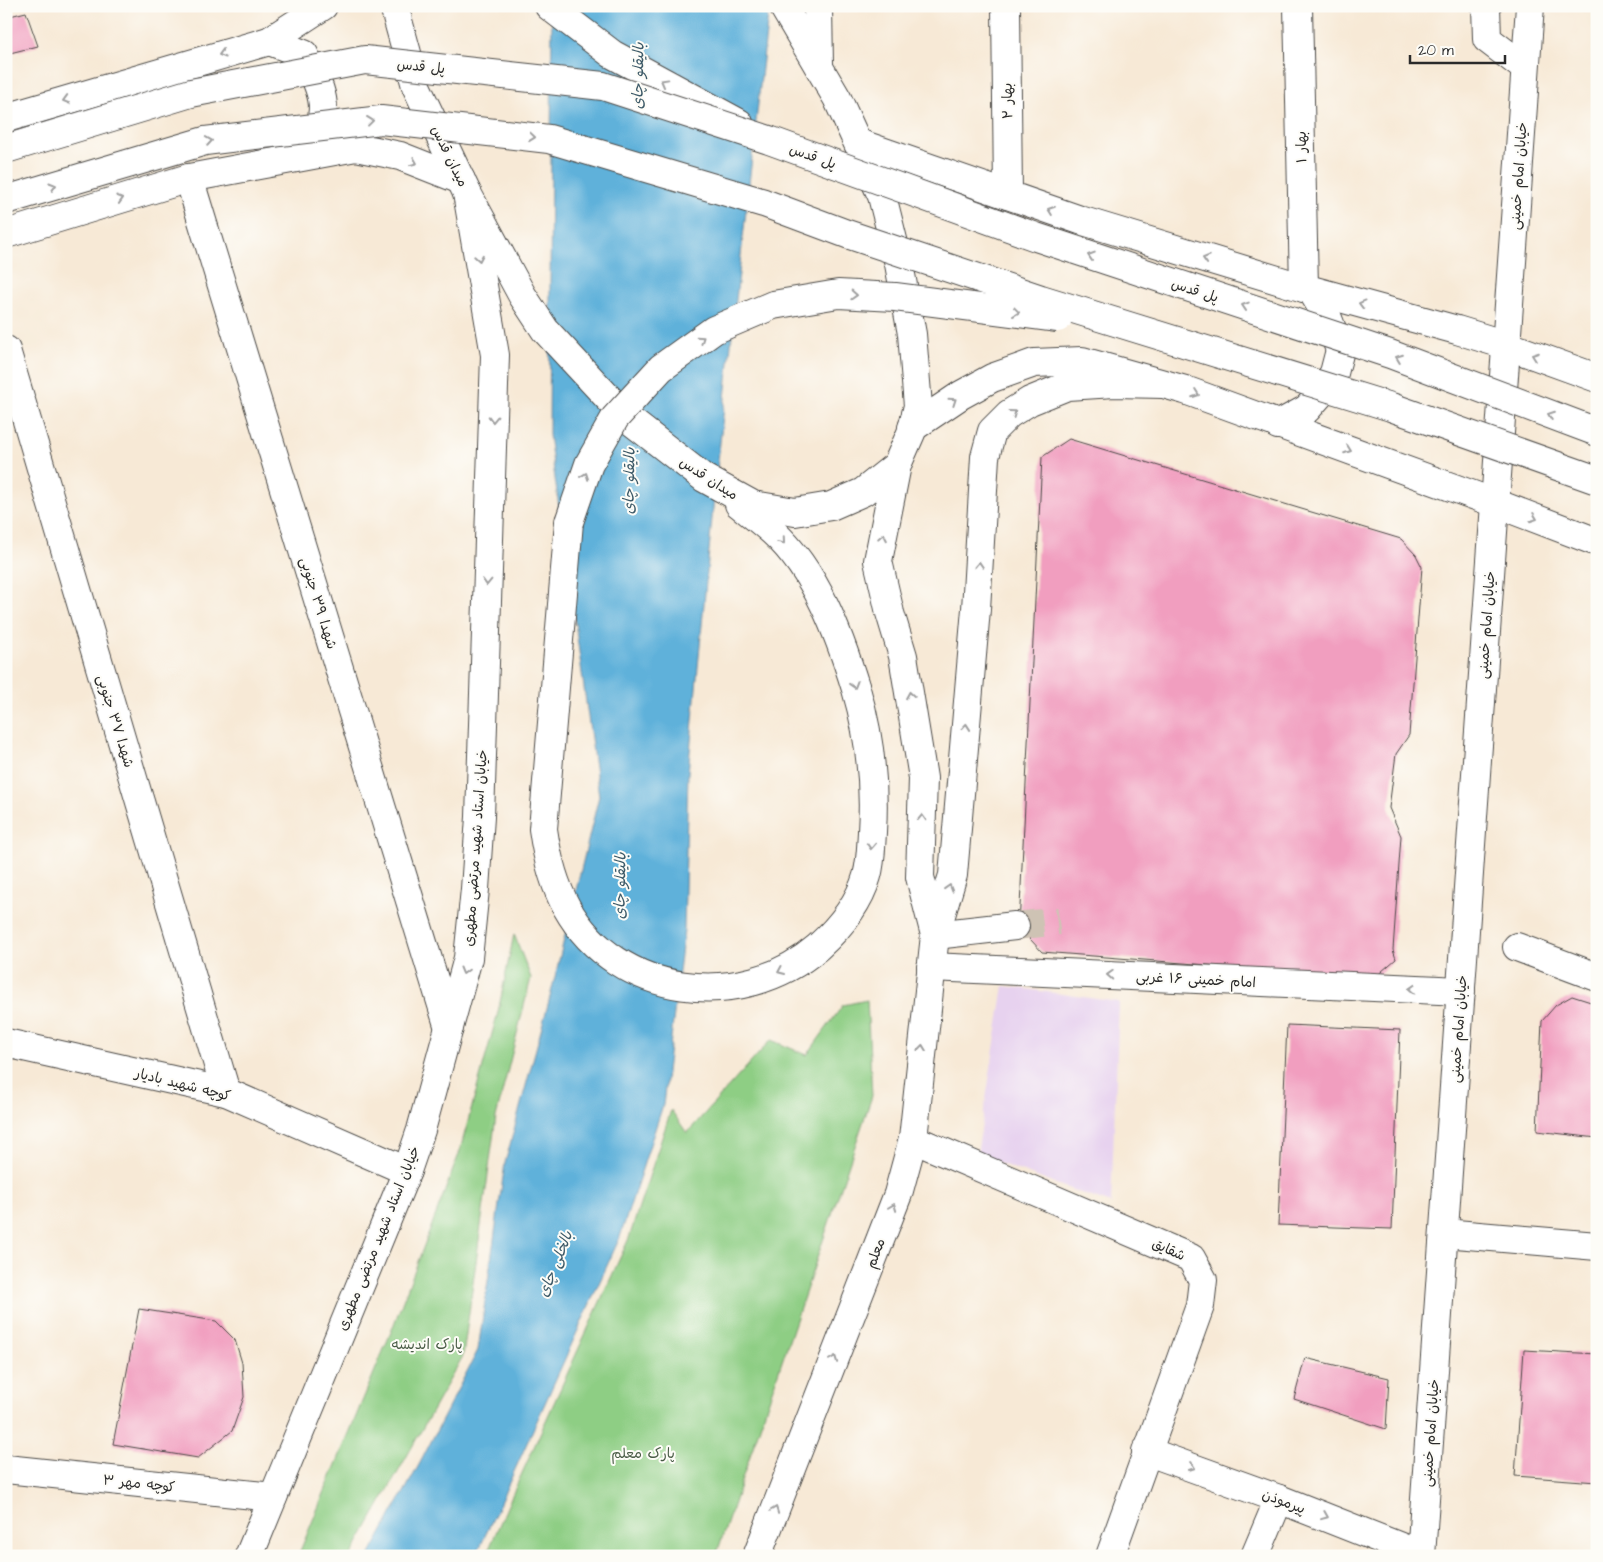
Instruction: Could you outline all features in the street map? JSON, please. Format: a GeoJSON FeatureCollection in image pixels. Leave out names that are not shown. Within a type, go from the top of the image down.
{"type":"FeatureCollection","features":[{"type":"Feature","properties":{"kind":"main road"},"geometry":{"type":"LineString","coordinates":[[269,41],[282,6]]}},
{"type":"Feature","properties":{"kind":"main road"},"geometry":{"type":"LineString","coordinates":[[6,118],[269,41],[323,6]]}},
{"type":"Feature","properties":{"kind":"main road","name":"میدان قدس"},"geometry":{"type":"LineString","coordinates":[[394,6],[416,86],[464,187],[522,294],[545,330],[627,418],[704,478],[753,505],[795,512],[831,506],[863,492],[897,466]]}},
{"type":"Feature","properties":{"kind":"main road"},"geometry":{"type":"LineString","coordinates":[[549,6],[612,54],[768,140]]}},
{"type":"Feature","properties":{"kind":"main road"},"geometry":{"type":"LineString","coordinates":[[818,6],[819,66]]}},
{"type":"Feature","properties":{"kind":"main road","name":"بهار ۲"},"geometry":{"type":"LineString","coordinates":[[1006,6],[1008,195]]}},
{"type":"Feature","properties":{"kind":"main road","name":"بهار ۱"},"geometry":{"type":"LineString","coordinates":[[1298,6],[1308,290]]}},
{"type":"Feature","properties":{"kind":"main road"},"geometry":{"type":"LineString","coordinates":[[1486,6],[1487,39],[1525,68]]}},
{"type":"Feature","properties":{"kind":"main road","name":"خیابان امام خمینی"},"geometry":{"type":"LineString","coordinates":[[1421,1555],[1530,6]]}},
{"type":"Feature","properties":{"kind":"main road"},"geometry":{"type":"LineString","coordinates":[[786,10],[837,98],[882,196],[899,264],[912,334],[918,406],[912,428],[897,466],[878,561],[890,613],[903,656],[924,778],[920,877],[935,935]]}},
{"type":"Feature","properties":{"kind":"main road"},"geometry":{"type":"LineString","coordinates":[[269,41],[304,54],[323,95],[324,115],[313,140],[298,158]]}},
{"type":"Feature","properties":{"kind":"main road","name":"پل قدس"},"geometry":{"type":"LineString","coordinates":[[6,149],[191,93],[364,60],[603,86],[768,140],[1036,237],[1390,354],[1597,432]]}},
{"type":"Feature","properties":{"kind":"main road"},"geometry":{"type":"LineString","coordinates":[[6,200],[205,141],[381,120],[549,139],[764,203],[847,234],[1041,299],[1391,407],[1597,480]]}},
{"type":"Feature","properties":{"kind":"main road"},"geometry":{"type":"LineString","coordinates":[[858,144],[1080,220],[1308,290],[1457,330],[1506,345],[1597,378]]}},
{"type":"Feature","properties":{"kind":"main road"},"geometry":{"type":"LineString","coordinates":[[6,234],[189,178],[356,147],[400,156],[464,187]]}},
{"type":"Feature","properties":{"kind":"main road","name":"شهدا ۳۹ جنوبی"},"geometry":{"type":"LineString","coordinates":[[189,178],[449,1028]]}},
{"type":"Feature","properties":{"kind":"main road","name":"خیابان استاد شهید مرتضی مطهری"},"geometry":{"type":"LineString","coordinates":[[249,1556],[407,1171],[468,958],[480,817],[495,355],[464,187]]}},
{"type":"Feature","properties":{"kind":"main road"},"geometry":{"type":"LineString","coordinates":[[1278,424],[1307,409],[1322,392],[1334,373],[1340,350],[1327,316],[1308,290]]}},
{"type":"Feature","properties":{"kind":"main road"},"geometry":{"type":"LineString","coordinates":[[718,487],[774,532],[804,567],[816,586],[841,648],[863,713],[870,749],[873,820],[871,857],[867,876],[859,897],[828,938],[787,970],[762,980],[737,986],[712,988],[684,986],[656,980],[629,968],[605,952],[584,932],[568,909],[555,883],[547,857],[543,829],[569,522],[589,464],[615,418],[661,368],[714,330],[773,305],[838,294],[895,297],[1131,327]]}},
{"type":"Feature","properties":{"kind":"main road","name":"شهدا ۳۷ جنوبی"},"geometry":{"type":"LineString","coordinates":[[6,350],[226,1092]]}},
{"type":"Feature","properties":{"kind":"main road"},"geometry":{"type":"LineString","coordinates":[[912,428],[961,395],[992,378],[1034,363],[1082,361],[1185,390],[1597,542]]}},
{"type":"Feature","properties":{"kind":"main road"},"geometry":{"type":"LineString","coordinates":[[935,935],[953,875],[975,618],[985,457],[992,431],[1010,414],[1030,401],[1067,386],[1114,383],[1164,384]]}},
{"type":"Feature","properties":{"kind":"main road"},"geometry":{"type":"LineString","coordinates":[[935,935],[1015,926]]}},
{"type":"Feature","properties":{"kind":"main road","name":"معلم"},"geometry":{"type":"LineString","coordinates":[[758,1556],[898,1194],[913,1139],[935,935]]}},
{"type":"Feature","properties":{"kind":"main road"},"geometry":{"type":"LineString","coordinates":[[1517,947],[1597,977]]}},
{"type":"Feature","properties":{"kind":"main road","name":"امام خمینی ۱۶ غربی"},"geometry":{"type":"LineString","coordinates":[[931,967],[1461,991]]}},
{"type":"Feature","properties":{"kind":"main road","name":"کوچه شهید بادیار"},"geometry":{"type":"LineString","coordinates":[[6,1043],[226,1092],[407,1171]]}},
{"type":"Feature","properties":{"kind":"main road","name":"شقایق"},"geometry":{"type":"LineString","coordinates":[[913,1139],[1191,1258],[1202,1280],[1200,1306],[1146,1450],[1110,1556]]}},
{"type":"Feature","properties":{"kind":"main road"},"geometry":{"type":"LineString","coordinates":[[1444,1233],[1597,1246]]}},
{"type":"Feature","properties":{"kind":"main road","name":"پیرموذن"},"geometry":{"type":"LineString","coordinates":[[1146,1450],[1279,1498],[1421,1555]]}},
{"type":"Feature","properties":{"kind":"main road","name":"کوچه مهر ۳"},"geometry":{"type":"LineString","coordinates":[[6,1469],[272,1497]]}},
{"type":"Feature","properties":{"kind":"main road"},"geometry":{"type":"LineString","coordinates":[[1255,1556],[1279,1498]]}},
{"type":"Feature","properties":{"kind":"shaded area"},"geometry":{"type":"Polygon","coordinates":[[[1004,986],[1119,1002],[1111,1204],[977,1155],[1004,986]]]}},
{"type":"Feature","properties":{"kind":"green space","name":"پارک اندیشه"},"geometry":{"type":"Polygon","coordinates":[[[514,934],[531,978],[496,1117],[463,1356],[351,1556],[298,1556],[391,1332],[459,1154],[498,1012],[514,934]]]}},
{"type":"Feature","properties":{"kind":"green space","name":"پارک معلم"},"geometry":{"type":"Polygon","coordinates":[[[867,1000],[872,1096],[716,1556],[486,1556],[629,1238],[671,1110],[687,1133],[771,1040],[807,1055],[843,1005],[867,1000]]]}},
{"type":"Feature","properties":{"kind":"water"},"geometry":{"type":"Polygon","coordinates":[[[552,6],[769,6],[715,487],[688,773],[684,930],[663,1105],[620,1237],[476,1556],[369,1556],[420,1463],[478,1350],[505,1163],[550,997],[599,796],[549,435],[552,6]]]}},
{"type":"Feature","properties":{"kind":"building"},"geometry":{"type":"Polygon","coordinates":[[[26,12],[38,46],[6,54],[6,17],[26,12]]]}},
{"type":"Feature","properties":{"kind":"building"},"geometry":{"type":"Polygon","coordinates":[[[1069,439],[1401,539],[1416,555],[1422,567],[1409,735],[1396,754],[1389,808],[1401,836],[1393,950],[1396,959],[1374,978],[1042,952],[1019,927],[1042,457],[1069,439]]]}},
{"type":"Feature","properties":{"kind":"building"},"geometry":{"type":"Polygon","coordinates":[[[1572,996],[1597,1004],[1597,1138],[1537,1131],[1542,1021],[1556,1005],[1572,996]]]}},
{"type":"Feature","properties":{"kind":"building"},"geometry":{"type":"Polygon","coordinates":[[[1287,1025],[1400,1030],[1392,1229],[1278,1225],[1287,1025]]]}},
{"type":"Feature","properties":{"kind":"building"},"geometry":{"type":"Polygon","coordinates":[[[139,1309],[216,1321],[235,1340],[242,1363],[244,1397],[232,1431],[198,1458],[113,1444],[139,1309]]]}},
{"type":"Feature","properties":{"kind":"building"},"geometry":{"type":"Polygon","coordinates":[[[1524,1350],[1597,1354],[1597,1482],[1515,1476],[1524,1350]]]}},
{"type":"Feature","properties":{"kind":"building"},"geometry":{"type":"Polygon","coordinates":[[[1305,1358],[1389,1378],[1386,1429],[1294,1399],[1305,1358]]]}},
{"type":"Feature","properties":{"kind":"tunnel"},"geometry":{"type":"LineString","coordinates":[[1015,926],[1059,921]]}},
{"type":"Feature","properties":{"kind":"water label","name":"بالیقلو چای"},"geometry":{"type":"Point","coordinates":[638,76]}},
{"type":"Feature","properties":{"kind":"water label","name":"بالیقلو چای"},"geometry":{"type":"Point","coordinates":[629,481]}},
{"type":"Feature","properties":{"kind":"water label","name":"بالیقلو چای"},"geometry":{"type":"Point","coordinates":[620,886]}},
{"type":"Feature","properties":{"kind":"water label","name":"بالخلی چای"},"geometry":{"type":"Point","coordinates":[555,1264]}}]}
